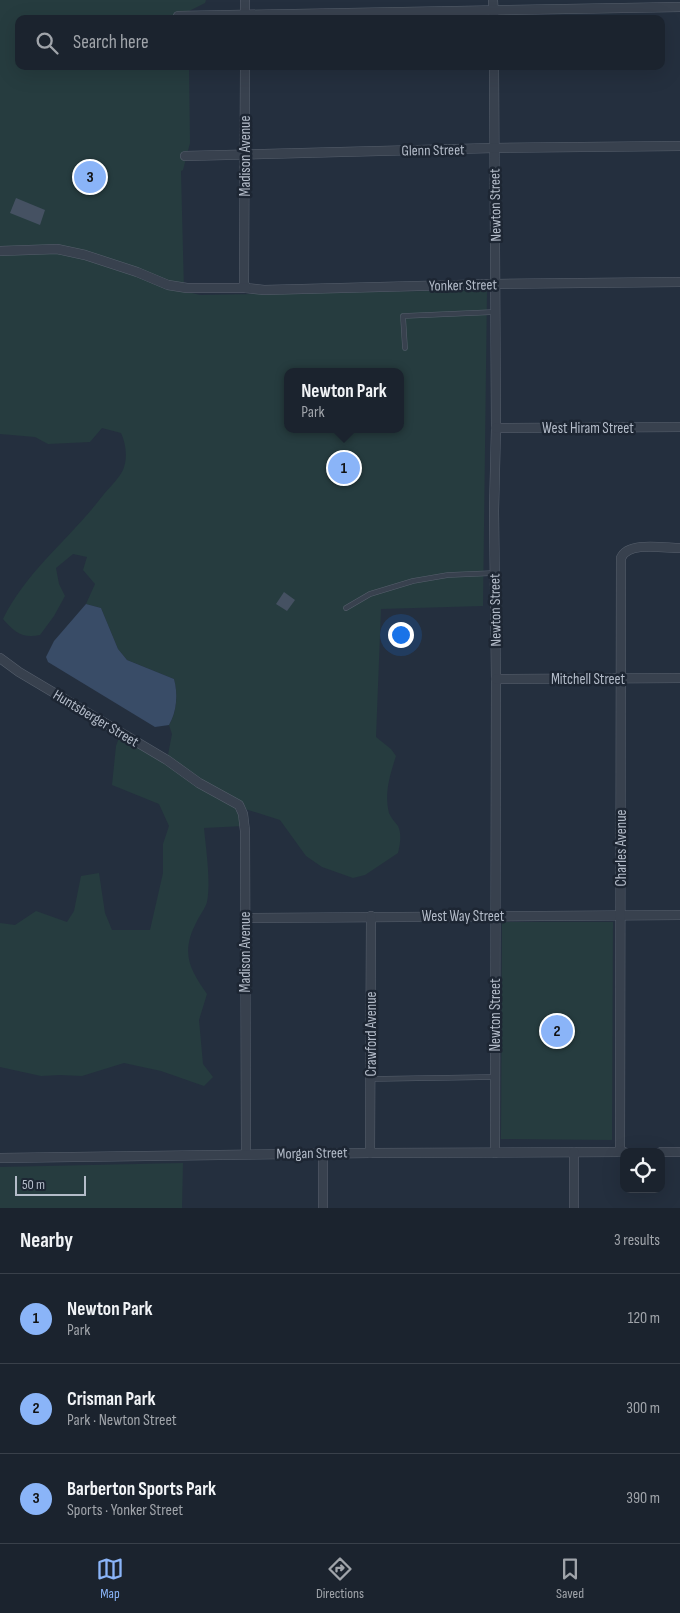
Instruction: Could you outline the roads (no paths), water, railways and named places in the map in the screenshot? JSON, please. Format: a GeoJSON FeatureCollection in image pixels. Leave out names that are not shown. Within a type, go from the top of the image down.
{"type":"FeatureCollection","features":[{"type":"Feature","properties":{"kind":"street"},"geometry":{"type":"LineString","coordinates":[[245,0],[245,15]]}},
{"type":"Feature","properties":{"kind":"street"},"geometry":{"type":"LineString","coordinates":[[494,0],[494,15],[680,7]]}},
{"type":"Feature","properties":{"kind":"street","name":"Madison Avenue"},"geometry":{"type":"LineString","coordinates":[[245,70],[244,283],[246,288]]}},
{"type":"Feature","properties":{"kind":"street","name":"Newton Street"},"geometry":{"type":"LineString","coordinates":[[494,70],[496,428],[494,1153]]}},
{"type":"Feature","properties":{"kind":"street","name":"Glenn Street"},"geometry":{"type":"LineString","coordinates":[[185,156],[494,148],[680,146]]}},
{"type":"Feature","properties":{"kind":"street","name":"Yonker Street"},"geometry":{"type":"LineString","coordinates":[[0,251],[57,249],[85,255],[120,266],[168,285],[187,288],[246,288],[264,290],[495,284],[680,282]]}},
{"type":"Feature","properties":{"kind":"street","name":"West Hiram Street"},"geometry":{"type":"LineString","coordinates":[[496,428],[680,428]]}},
{"type":"Feature","properties":{"kind":"street","name":"Charles Avenue"},"geometry":{"type":"LineString","coordinates":[[622,1148],[620,563],[622,554],[631,549],[680,548]]}},
{"type":"Feature","properties":{"kind":"street","name":"Huntsberger Street"},"geometry":{"type":"LineString","coordinates":[[0,658],[19,672],[159,756],[192,778]]}},
{"type":"Feature","properties":{"kind":"street","name":"Mitchell Street"},"geometry":{"type":"LineString","coordinates":[[496,679],[680,678]]}},
{"type":"Feature","properties":{"kind":"street","name":"Madison Avenue"},"geometry":{"type":"LineString","coordinates":[[192,778],[239,804],[242,808],[245,831],[246,1154]]}},
{"type":"Feature","properties":{"kind":"street","name":"West Way Street"},"geometry":{"type":"LineString","coordinates":[[245,918],[680,915]]}},
{"type":"Feature","properties":{"kind":"street","name":"Crawford Avenue"},"geometry":{"type":"LineString","coordinates":[[370,1153],[371,916]]}},
{"type":"Feature","properties":{"kind":"street"},"geometry":{"type":"LineString","coordinates":[[574,1152],[574,1208]]}},
{"type":"Feature","properties":{"kind":"street","name":"Morgan Street"},"geometry":{"type":"LineString","coordinates":[[0,1158],[246,1154],[620,1152]]}},
{"type":"Feature","properties":{"kind":"street"},"geometry":{"type":"LineString","coordinates":[[665,1152],[680,1152]]}},
{"type":"Feature","properties":{"kind":"street"},"geometry":{"type":"LineString","coordinates":[[323,1154],[323,1208]]}},
{"type":"Feature","properties":{"kind":"lane"},"geometry":{"type":"LineString","coordinates":[[405,348],[403,316],[495,312]]}},
{"type":"Feature","properties":{"kind":"lane"},"geometry":{"type":"LineString","coordinates":[[346,608],[370,594],[413,581],[448,575],[495,572]]}},
{"type":"Feature","properties":{"kind":"lane"},"geometry":{"type":"LineString","coordinates":[[370,1079],[495,1078]]}},
{"type":"Feature","properties":{"kind":"water"},"geometry":{"type":"Polygon","coordinates":[[[86,604],[101,608],[118,649],[127,660],[174,679],[176,702],[174,714],[169,725],[155,727],[48,662],[46,657],[54,641],[86,604]]]}},
{"type":"Feature","properties":{"kind":"place","name":"Barberton Sports Park"},"geometry":{"type":"Point","coordinates":[90,177]}},
{"type":"Feature","properties":{"kind":"place","name":"Newton Park"},"geometry":{"type":"Point","coordinates":[344,468]}},
{"type":"Feature","properties":{"kind":"place","name":"Crisman Park"},"geometry":{"type":"Point","coordinates":[557,1031]}}]}
